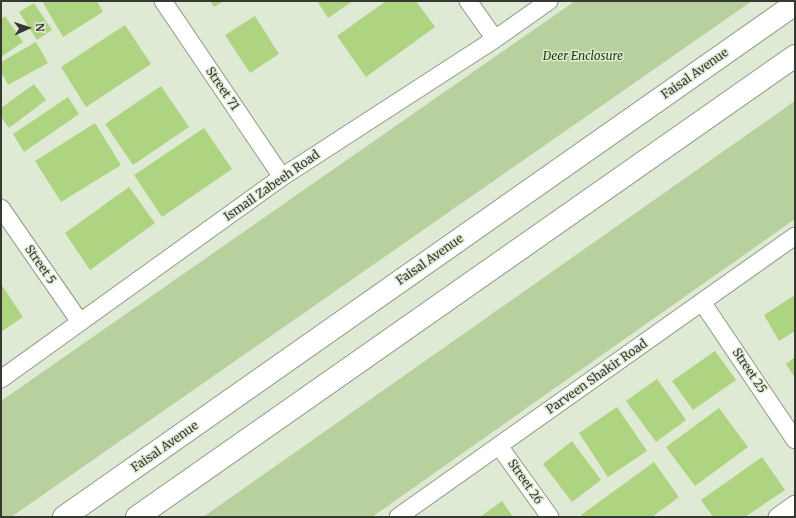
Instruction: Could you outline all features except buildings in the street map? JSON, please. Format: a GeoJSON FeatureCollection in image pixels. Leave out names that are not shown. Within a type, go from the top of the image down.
{"type":"FeatureCollection","features":[{"type":"Feature","properties":{"kind":"main road"},"geometry":{"type":"LineString","coordinates":[[743,40],[778,1]]}},
{"type":"Feature","properties":{"kind":"main road","name":"Faisal Avenue"},"geometry":{"type":"LineString","coordinates":[[64,517],[795,4]]}},
{"type":"Feature","properties":{"kind":"main road"},"geometry":{"type":"LineString","coordinates":[[136,517],[795,56]]}},
{"type":"Feature","properties":{"kind":"main road"},"geometry":{"type":"LineString","coordinates":[[763,78],[795,66]]}},
{"type":"Feature","properties":{"kind":"street","name":"Street 71"},"geometry":{"type":"LineString","coordinates":[[163,1],[282,177]]}},
{"type":"Feature","properties":{"kind":"street"},"geometry":{"type":"LineString","coordinates":[[468,1],[495,39]]}},
{"type":"Feature","properties":{"kind":"street","name":"Ismail Zabeeh Road"},"geometry":{"type":"LineString","coordinates":[[1,379],[282,177],[495,39],[549,1]]}},
{"type":"Feature","properties":{"kind":"street","name":"Street 5"},"geometry":{"type":"LineString","coordinates":[[1,208],[80,322]]}},
{"type":"Feature","properties":{"kind":"street","name":"Parveen Shakir Road"},"geometry":{"type":"LineString","coordinates":[[398,517],[795,236]]}},
{"type":"Feature","properties":{"kind":"street","name":"Street 25"},"geometry":{"type":"LineString","coordinates":[[702,302],[795,440]]}},
{"type":"Feature","properties":{"kind":"street","name":"Street 26"},"geometry":{"type":"LineString","coordinates":[[500,446],[550,517]]}},
{"type":"Feature","properties":{"kind":"street"},"geometry":{"type":"LineString","coordinates":[[777,517],[795,504]]}},
{"type":"Feature","properties":{"kind":"green space","name":"Deer Enclosure"},"geometry":{"type":"Polygon","coordinates":[[[575,1],[752,1],[11,517],[1,517],[1,401],[575,1]]]}},
{"type":"Feature","properties":{"kind":"green space"},"geometry":{"type":"Polygon","coordinates":[[[795,101],[795,219],[372,517],[203,517],[795,101]]]}}]}
